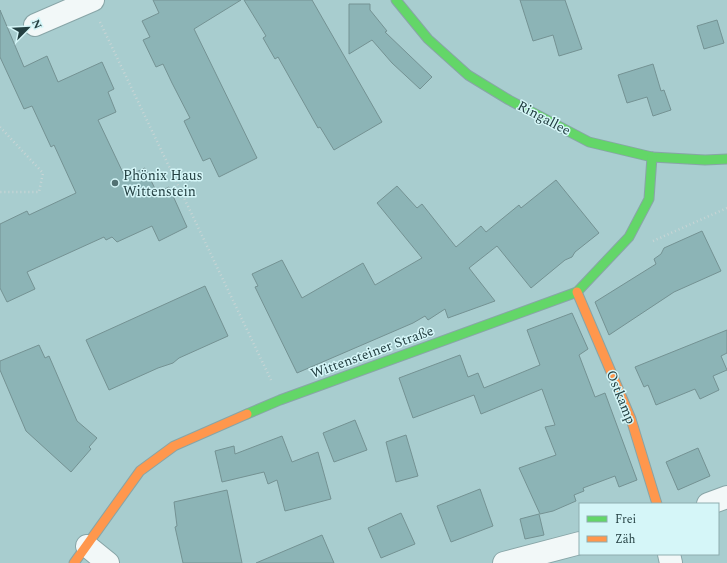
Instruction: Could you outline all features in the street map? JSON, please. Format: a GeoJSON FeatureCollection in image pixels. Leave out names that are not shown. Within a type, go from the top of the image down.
{"type":"FeatureCollection","features":[{"type":"Feature","properties":{"kind":"street"},"geometry":{"type":"LineString","coordinates":[[35,25],[91,0]]}},
{"type":"Feature","properties":{"kind":"street","name":"Ringallee"},"geometry":{"type":"LineString","coordinates":[[396,0],[428,39],[475,79],[509,100],[588,142],[652,157],[705,160],[727,159]]}},
{"type":"Feature","properties":{"kind":"street","name":"Wittensteiner Straße"},"geometry":{"type":"LineString","coordinates":[[74,563],[140,471],[174,446],[280,400],[577,292],[629,237],[649,199],[652,157]]}},
{"type":"Feature","properties":{"kind":"street","name":"Ostkamp"},"geometry":{"type":"LineString","coordinates":[[577,292],[630,419],[657,503]]}},
{"type":"Feature","properties":{"kind":"street"},"geometry":{"type":"LineString","coordinates":[[711,503],[727,497]]}},
{"type":"Feature","properties":{"kind":"street"},"geometry":{"type":"LineString","coordinates":[[504,563],[579,543]]}},
{"type":"Feature","properties":{"kind":"street"},"geometry":{"type":"LineString","coordinates":[[87,546],[108,563]]}},
{"type":"Feature","properties":{"kind":"path"},"geometry":{"type":"LineString","coordinates":[[91,0],[280,400]]}},
{"type":"Feature","properties":{"kind":"path"},"geometry":{"type":"LineString","coordinates":[[0,127],[43,173],[39,192],[0,192]]}},
{"type":"Feature","properties":{"kind":"path"},"geometry":{"type":"LineString","coordinates":[[647,244],[727,208]]}},
{"type":"Feature","properties":{"kind":"building"},"geometry":{"type":"Polygon","coordinates":[[[153,0],[241,0],[194,29],[257,158],[219,177],[210,158],[203,161],[184,121],[190,118],[163,64],[156,67],[143,40],[150,37],[142,21],[159,13],[153,0]]]}},
{"type":"Feature","properties":{"kind":"building"},"geometry":{"type":"Polygon","coordinates":[[[244,0],[312,0],[382,122],[334,150],[320,127],[318,128],[278,57],[275,59],[263,38],[266,36],[244,0]]]}},
{"type":"Feature","properties":{"kind":"building"},"geometry":{"type":"Polygon","coordinates":[[[520,0],[565,0],[582,49],[559,56],[553,35],[533,41],[520,0]]]}},
{"type":"Feature","properties":{"kind":"building"},"geometry":{"type":"Polygon","coordinates":[[[349,4],[370,4],[370,10],[387,31],[385,32],[432,77],[420,89],[392,63],[372,40],[349,54],[349,4]]]}},
{"type":"Feature","properties":{"kind":"building","name":"Phönix Haus Wittenstein"},"geometry":{"type":"Polygon","coordinates":[[[0,10],[24,67],[47,56],[58,82],[102,62],[114,89],[108,92],[116,112],[98,120],[125,177],[145,168],[157,193],[169,187],[187,227],[159,241],[152,226],[117,242],[112,237],[106,240],[104,237],[27,272],[35,289],[7,302],[0,288],[0,224],[27,211],[29,215],[76,193],[54,145],[51,147],[32,106],[24,109],[0,57],[0,10]]]}},
{"type":"Feature","properties":{"kind":"building"},"geometry":{"type":"Polygon","coordinates":[[[717,20],[724,43],[704,49],[697,26],[717,20]]]}},
{"type":"Feature","properties":{"kind":"building"},"geometry":{"type":"Polygon","coordinates":[[[653,64],[661,91],[664,90],[671,110],[653,116],[647,97],[627,103],[618,75],[653,64]]]}},
{"type":"Feature","properties":{"kind":"building"},"geometry":{"type":"Polygon","coordinates":[[[556,180],[599,233],[575,252],[572,257],[565,260],[531,288],[497,246],[469,268],[495,301],[448,318],[445,309],[428,320],[425,316],[413,323],[297,373],[255,287],[258,286],[252,274],[282,260],[302,298],[363,263],[375,285],[422,258],[377,203],[397,186],[417,208],[422,204],[456,247],[481,226],[486,232],[519,205],[521,208],[556,180]]]}},
{"type":"Feature","properties":{"kind":"building"},"geometry":{"type":"Polygon","coordinates":[[[702,231],[721,271],[674,292],[609,335],[595,302],[656,264],[654,259],[661,254],[664,248],[702,231]]]}},
{"type":"Feature","properties":{"kind":"building"},"geometry":{"type":"Polygon","coordinates":[[[205,286],[228,336],[179,358],[173,363],[158,368],[109,390],[86,340],[205,286]]]}},
{"type":"Feature","properties":{"kind":"building"},"geometry":{"type":"Polygon","coordinates":[[[572,313],[588,349],[579,355],[595,397],[605,393],[637,480],[619,487],[615,476],[583,488],[584,491],[574,495],[576,501],[553,511],[540,514],[519,468],[556,455],[545,427],[555,425],[542,389],[481,414],[474,395],[413,418],[399,378],[460,355],[468,377],[478,373],[484,388],[540,365],[527,330],[572,313]]]}},
{"type":"Feature","properties":{"kind":"building"},"geometry":{"type":"Polygon","coordinates":[[[727,330],[727,353],[721,356],[727,370],[713,376],[719,390],[700,399],[695,389],[656,405],[648,385],[644,387],[635,367],[727,330]]]}},
{"type":"Feature","properties":{"kind":"building"},"geometry":{"type":"Polygon","coordinates":[[[39,345],[45,358],[49,356],[77,421],[97,438],[89,447],[91,449],[71,472],[26,431],[0,370],[0,361],[39,345]]]}},
{"type":"Feature","properties":{"kind":"building"},"geometry":{"type":"Polygon","coordinates":[[[355,420],[367,450],[334,462],[323,433],[355,420]]]}},
{"type":"Feature","properties":{"kind":"building"},"geometry":{"type":"Polygon","coordinates":[[[406,435],[418,476],[396,482],[386,442],[406,435]]]}},
{"type":"Feature","properties":{"kind":"building"},"geometry":{"type":"Polygon","coordinates":[[[282,436],[292,462],[318,452],[331,499],[285,511],[277,480],[268,484],[264,472],[222,482],[215,451],[234,446],[235,454],[282,436]]]}},
{"type":"Feature","properties":{"kind":"building"},"geometry":{"type":"Polygon","coordinates":[[[698,448],[710,476],[678,490],[666,462],[698,448]]]}},
{"type":"Feature","properties":{"kind":"building"},"geometry":{"type":"Polygon","coordinates":[[[480,489],[493,526],[451,542],[437,506],[480,489]]]}},
{"type":"Feature","properties":{"kind":"building"},"geometry":{"type":"Polygon","coordinates":[[[227,490],[242,563],[183,563],[175,527],[177,526],[174,502],[227,490]]]}},
{"type":"Feature","properties":{"kind":"building"},"geometry":{"type":"Polygon","coordinates":[[[401,513],[415,544],[381,558],[368,528],[401,513]]]}},
{"type":"Feature","properties":{"kind":"building"},"geometry":{"type":"Polygon","coordinates":[[[539,514],[544,535],[525,539],[520,519],[539,514]]]}},
{"type":"Feature","properties":{"kind":"building"},"geometry":{"type":"Polygon","coordinates":[[[322,535],[334,563],[256,563],[322,535]]]}},
{"type":"Feature","properties":{"kind":"traffic: fast"},"geometry":{"type":"LineString","coordinates":[[396,0],[428,39],[468,75],[509,100],[589,142],[652,157],[705,160],[727,159]]}},
{"type":"Feature","properties":{"kind":"traffic: fast"},"geometry":{"type":"LineString","coordinates":[[247,414],[280,400],[577,292],[629,237],[649,199],[652,157]]}},
{"type":"Feature","properties":{"kind":"traffic: slow"},"geometry":{"type":"LineString","coordinates":[[577,292],[631,419],[657,503]]}},
{"type":"Feature","properties":{"kind":"traffic: slow"},"geometry":{"type":"LineString","coordinates":[[74,563],[140,471],[174,446],[247,414]]}},
{"type":"Feature","properties":{"kind":"place","name":"Phönix Haus Wittenstein"},"geometry":{"type":"Point","coordinates":[115,183]}}]}
